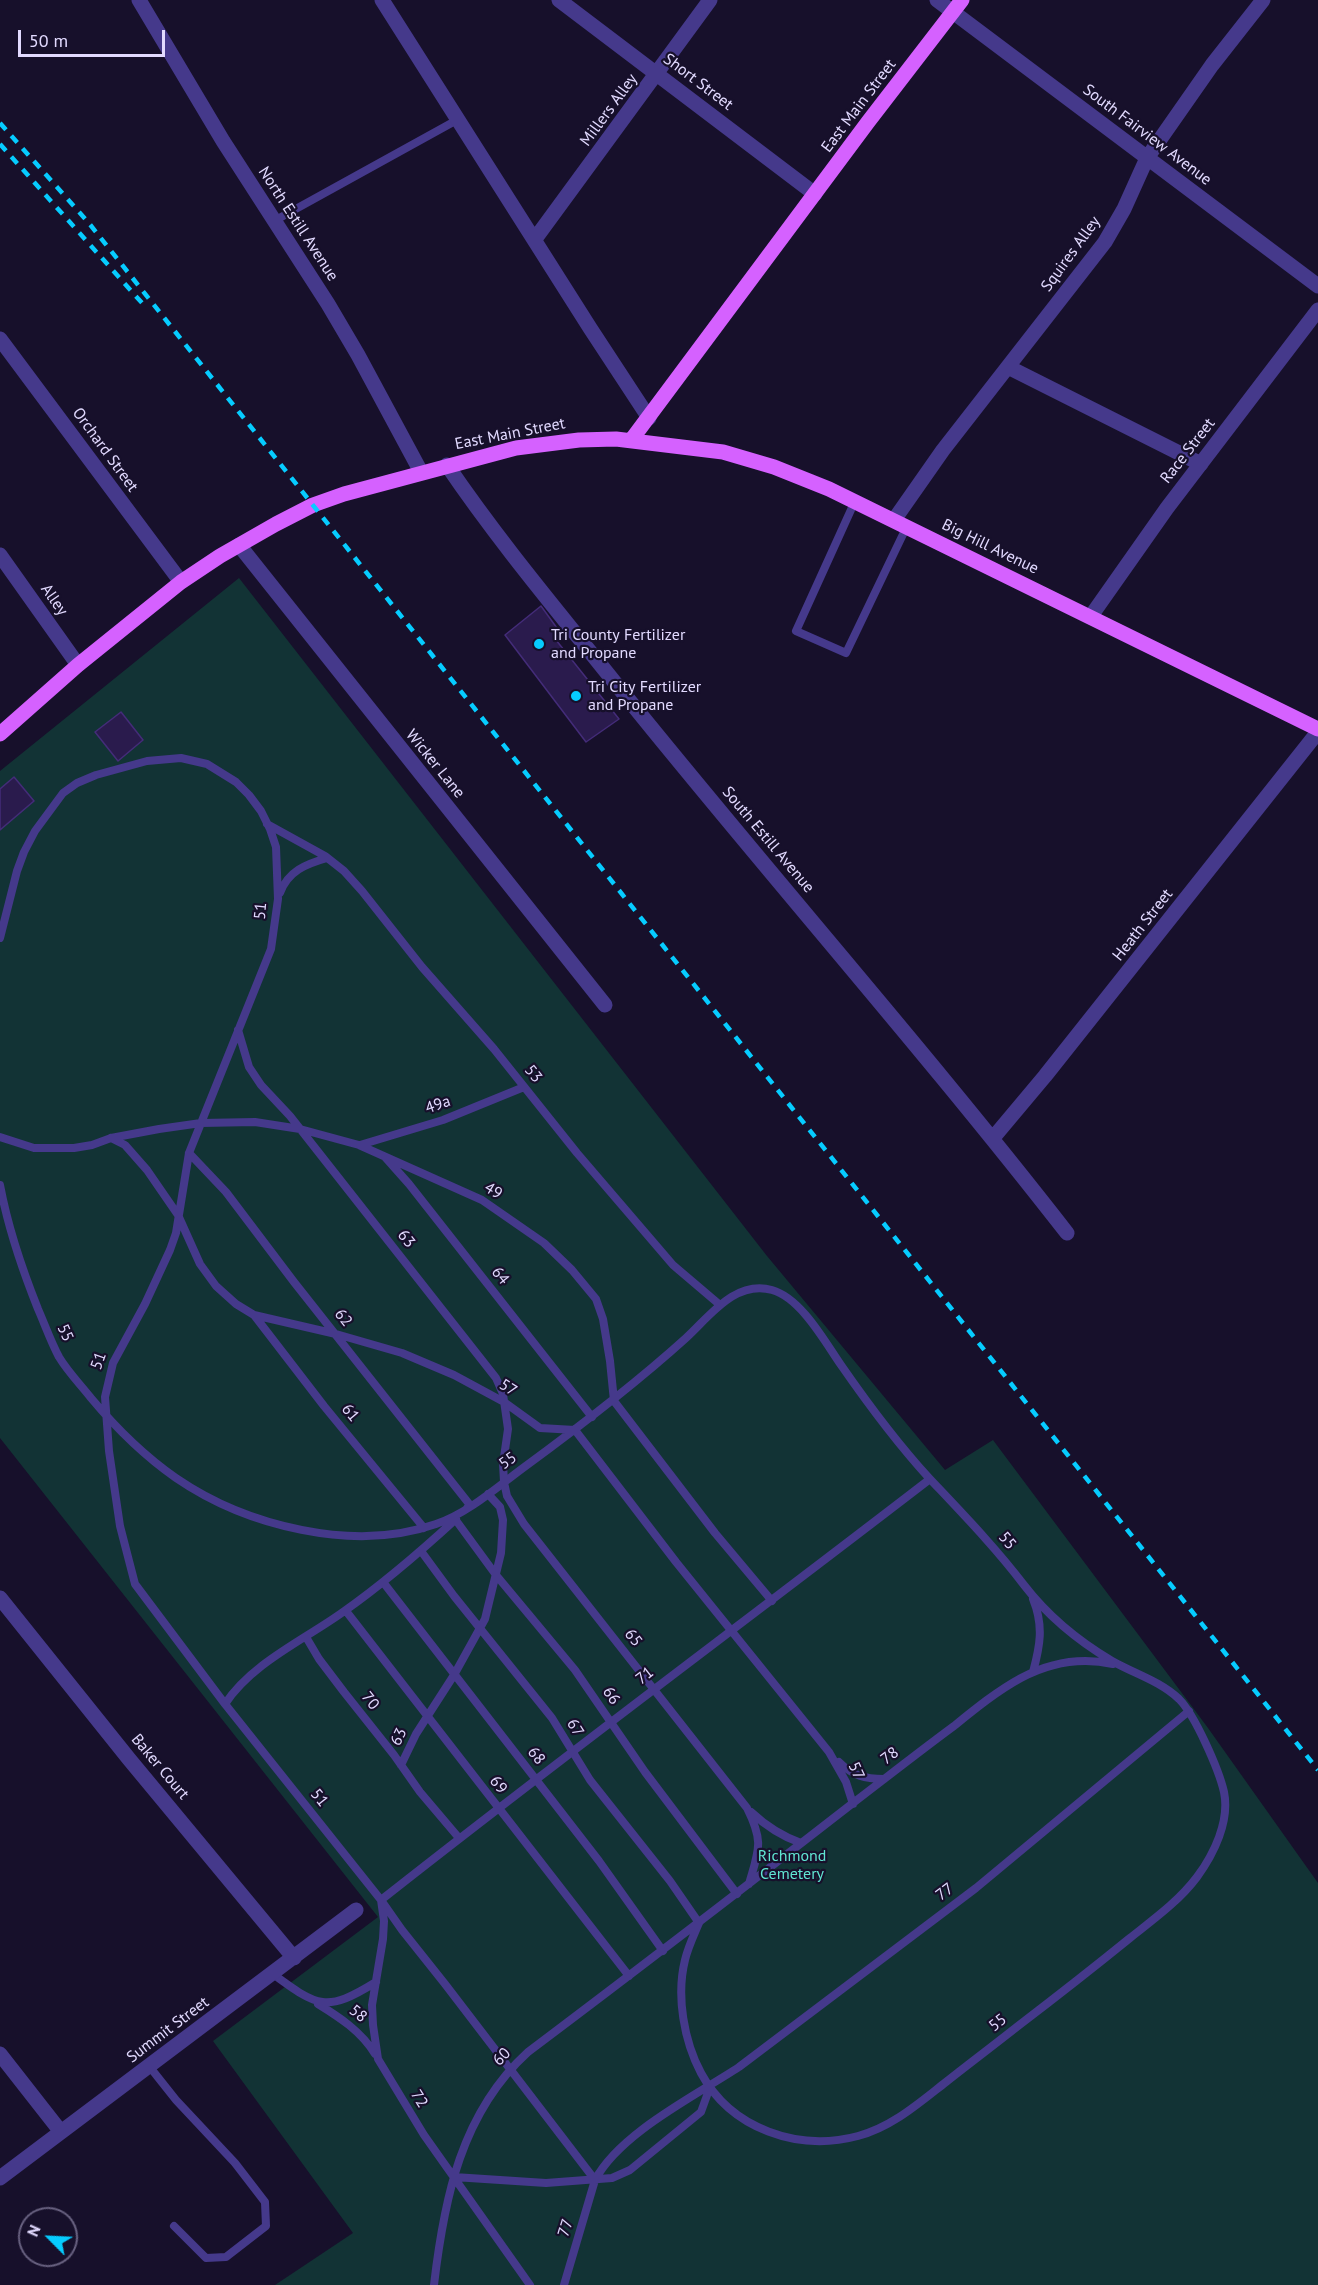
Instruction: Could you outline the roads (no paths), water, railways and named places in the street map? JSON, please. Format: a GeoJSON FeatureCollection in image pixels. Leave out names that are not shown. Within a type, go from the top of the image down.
{"type":"FeatureCollection","features":[{"type":"Feature","properties":{"kind":"main road","name":"East Main Street"},"geometry":{"type":"LineString","coordinates":[[0,734],[78,665],[181,582],[239,545],[313,505],[447,465],[543,444],[579,440],[632,439],[958,6]]}},
{"type":"Feature","properties":{"kind":"main road","name":"Big Hill Avenue"},"geometry":{"type":"LineString","coordinates":[[632,439],[723,452],[774,467],[855,501],[1318,730]]}},
{"type":"Feature","properties":{"kind":"street","name":"North Estill Avenue"},"geometry":{"type":"LineString","coordinates":[[139,0],[223,141],[358,355],[421,472]]}},
{"type":"Feature","properties":{"kind":"street"},"geometry":{"type":"LineString","coordinates":[[382,0],[649,418]]}},
{"type":"Feature","properties":{"kind":"street","name":"Short Street"},"geometry":{"type":"LineString","coordinates":[[559,0],[815,194]]}},
{"type":"Feature","properties":{"kind":"street","name":"Millers Alley"},"geometry":{"type":"LineString","coordinates":[[535,239],[710,0]]}},
{"type":"Feature","properties":{"kind":"street","name":"South Fairview Avenue"},"geometry":{"type":"LineString","coordinates":[[937,0],[958,6],[1147,158],[1318,286]]}},
{"type":"Feature","properties":{"kind":"street","name":"Squires Alley"},"geometry":{"type":"LineString","coordinates":[[900,523],[944,450],[1105,242],[1147,158],[1212,65],[1263,0]]}},
{"type":"Feature","properties":{"kind":"street","name":"Race Street"},"geometry":{"type":"LineString","coordinates":[[1091,616],[1201,464],[1318,310]]}},
{"type":"Feature","properties":{"kind":"street","name":"Orchard Street"},"geometry":{"type":"LineString","coordinates":[[0,339],[181,582]]}},
{"type":"Feature","properties":{"kind":"street"},"geometry":{"type":"LineString","coordinates":[[1008,367],[1201,464]]}},
{"type":"Feature","properties":{"kind":"street","name":"South Estill Avenue"},"geometry":{"type":"LineString","coordinates":[[447,465],[514,557],[674,756],[993,1138],[1067,1233]]}},
{"type":"Feature","properties":{"kind":"street","name":"Wicker Lane"},"geometry":{"type":"LineString","coordinates":[[239,545],[605,1005]]}},
{"type":"Feature","properties":{"kind":"street","name":"Alley"},"geometry":{"type":"LineString","coordinates":[[0,555],[78,665]]}},
{"type":"Feature","properties":{"kind":"street","name":"Heath Street"},"geometry":{"type":"LineString","coordinates":[[993,1138],[1046,1076],[1318,730]]}},
{"type":"Feature","properties":{"kind":"street","name":"Baker Court"},"geometry":{"type":"LineString","coordinates":[[0,1598],[294,1958]]}},
{"type":"Feature","properties":{"kind":"street","name":"Summit Street"},"geometry":{"type":"LineString","coordinates":[[0,2178],[356,1910]]}},
{"type":"Feature","properties":{"kind":"street"},"geometry":{"type":"LineString","coordinates":[[0,2054],[61,2132]]}},
{"type":"Feature","properties":{"kind":"lane"},"geometry":{"type":"LineString","coordinates":[[274,221],[457,120]]}},
{"type":"Feature","properties":{"kind":"lane"},"geometry":{"type":"LineString","coordinates":[[855,501],[796,631],[846,653],[900,523]]}},
{"type":"Feature","properties":{"kind":"lane","name":"51"},"geometry":{"type":"LineString","coordinates":[[0,938],[24,852],[35,831],[63,793],[77,783],[96,775],[147,761],[181,758],[207,764],[236,782],[261,811],[276,848],[278,899],[271,949],[189,1153],[176,1233],[163,1267],[113,1363],[107,1382],[106,1415],[120,1526],[135,1584],[225,1704],[381,1899],[402,1930],[595,2180]]}},
{"type":"Feature","properties":{"kind":"lane","name":"53"},"geometry":{"type":"LineString","coordinates":[[267,824],[327,858],[362,891],[422,967],[494,1049],[576,1153],[673,1265],[720,1305]]}},
{"type":"Feature","properties":{"kind":"lane"},"geometry":{"type":"LineString","coordinates":[[278,899],[283,885],[291,874],[304,865],[327,858]]}},
{"type":"Feature","properties":{"kind":"lane","name":"63"},"geometry":{"type":"LineString","coordinates":[[238,1030],[249,1067],[261,1085],[300,1129],[496,1378],[504,1402],[508,1429],[503,1464],[504,1482]]}},
{"type":"Feature","properties":{"kind":"lane","name":"49a"},"geometry":{"type":"LineString","coordinates":[[359,1145],[443,1120],[524,1087]]}},
{"type":"Feature","properties":{"kind":"lane","name":"49"},"geometry":{"type":"LineString","coordinates":[[0,1137],[34,1148],[74,1149],[111,1138],[201,1123],[255,1122],[300,1129],[359,1145],[482,1200],[544,1243],[572,1270],[596,1299],[603,1319],[614,1401]]}},
{"type":"Feature","properties":{"kind":"lane","name":"57"},"geometry":{"type":"LineString","coordinates":[[111,1138],[125,1145],[134,1154],[178,1215],[200,1264],[216,1286],[236,1304],[254,1315],[336,1334],[402,1353],[454,1375],[504,1402],[540,1428],[553,1431],[575,1430],[676,1562],[830,1752],[856,1776],[866,1779],[885,1779]]}},
{"type":"Feature","properties":{"kind":"lane","name":"62"},"geometry":{"type":"LineString","coordinates":[[189,1153],[226,1192],[470,1505]]}},
{"type":"Feature","properties":{"kind":"lane","name":"64"},"geometry":{"type":"LineString","coordinates":[[382,1155],[416,1194],[592,1417]]}},
{"type":"Feature","properties":{"kind":"lane","name":"55"},"geometry":{"type":"LineString","coordinates":[[0,1185],[15,1246],[51,1340],[69,1372],[122,1433],[162,1468],[191,1488],[226,1506],[263,1520],[320,1534],[356,1536],[424,1528],[446,1521],[488,1494],[614,1401],[720,1305],[739,1292],[754,1289],[771,1290],[786,1297],[800,1309],[825,1341],[880,1419],[930,1479],[979,1530],[1030,1594],[1078,1637],[1120,1666],[1140,1673],[1175,1694],[1189,1712],[1222,1784],[1226,1803],[1223,1824],[1216,1844],[1207,1863],[1181,1896],[1092,1969],[911,2109],[875,2131],[856,2137],[819,2142],[780,2136],[760,2129],[743,2119],[727,2107],[710,2086],[698,2065],[687,2035],[682,1994],[682,1974],[687,1953],[699,1923]]}},
{"type":"Feature","properties":{"kind":"lane","name":"61"},"geometry":{"type":"LineString","coordinates":[[254,1315],[324,1406],[424,1528]]}},
{"type":"Feature","properties":{"kind":"lane"},"geometry":{"type":"LineString","coordinates":[[614,1401],[715,1533],[772,1601]]}},
{"type":"Feature","properties":{"kind":"lane","name":"71"},"geometry":{"type":"LineString","coordinates":[[381,1899],[930,1479]]}},
{"type":"Feature","properties":{"kind":"lane","name":"65"},"geometry":{"type":"LineString","coordinates":[[504,1482],[507,1496],[524,1524],[747,1808],[766,1826],[780,1835],[801,1843]]}},
{"type":"Feature","properties":{"kind":"lane","name":"63"},"geometry":{"type":"LineString","coordinates":[[401,1765],[481,1628],[501,1553],[503,1520],[500,1507],[488,1494]]}},
{"type":"Feature","properties":{"kind":"lane"},"geometry":{"type":"LineString","coordinates":[[225,1704],[245,1680],[346,1611],[421,1551],[470,1505]]}},
{"type":"Feature","properties":{"kind":"lane","name":"66"},"geometry":{"type":"LineString","coordinates":[[455,1519],[496,1575],[575,1670],[645,1772],[737,1894]]}},
{"type":"Feature","properties":{"kind":"lane","name":"67"},"geometry":{"type":"LineString","coordinates":[[421,1551],[454,1596],[552,1718],[590,1780],[670,1881],[699,1923]]}},
{"type":"Feature","properties":{"kind":"lane","name":"68"},"geometry":{"type":"LineString","coordinates":[[383,1582],[599,1861],[663,1951]]}},
{"type":"Feature","properties":{"kind":"lane","name":"55"},"geometry":{"type":"LineString","coordinates":[[1030,1594],[1038,1613],[1041,1629],[1033,1672]]}},
{"type":"Feature","properties":{"kind":"lane","name":"69"},"geometry":{"type":"LineString","coordinates":[[346,1611],[629,1976]]}},
{"type":"Feature","properties":{"kind":"lane","name":"70"},"geometry":{"type":"LineString","coordinates":[[306,1637],[325,1667],[459,1838]]}},
{"type":"Feature","properties":{"kind":"lane","name":"78"},"geometry":{"type":"LineString","coordinates":[[699,1923],[980,1706],[1020,1679],[1063,1662],[1084,1661],[1120,1666]]}},
{"type":"Feature","properties":{"kind":"lane","name":"77"},"geometry":{"type":"LineString","coordinates":[[564,2285],[595,2180],[603,2165],[628,2142],[694,2094],[739,2067],[976,1888],[1189,1712]]}},
{"type":"Feature","properties":{"kind":"lane","name":"57"},"geometry":{"type":"LineString","coordinates":[[830,1752],[846,1782],[853,1804]]}},
{"type":"Feature","properties":{"kind":"lane","name":"65"},"geometry":{"type":"LineString","coordinates":[[747,1808],[758,1829],[760,1848],[749,1884]]}},
{"type":"Feature","properties":{"kind":"lane","name":"72"},"geometry":{"type":"LineString","coordinates":[[381,1899],[384,1921],[383,1939],[376,1982],[373,2025],[378,2059],[424,2135],[530,2285]]}},
{"type":"Feature","properties":{"kind":"lane","name":"60"},"geometry":{"type":"LineString","coordinates":[[434,2285],[443,2223],[462,2149],[482,2108],[495,2088],[528,2052],[699,1923]]}},
{"type":"Feature","properties":{"kind":"lane","name":"58"},"geometry":{"type":"LineString","coordinates":[[273,1974],[356,2031],[378,2059]]}},
{"type":"Feature","properties":{"kind":"lane","name":"58"},"geometry":{"type":"LineString","coordinates":[[312,2000],[324,2003],[337,2002],[376,1982]]}},
{"type":"Feature","properties":{"kind":"lane"},"geometry":{"type":"LineString","coordinates":[[149,2066],[176,2100],[235,2163],[265,2202],[266,2226],[225,2257],[206,2258],[174,2226]]}},
{"type":"Feature","properties":{"kind":"lane"},"geometry":{"type":"LineString","coordinates":[[454,2177],[524,2183],[612,2178],[630,2170],[701,2112],[710,2086]]}},
{"type":"Feature","properties":{"kind":"railway"},"geometry":{"type":"LineString","coordinates":[[0,123],[88,222],[1318,1770]]}},
{"type":"Feature","properties":{"kind":"railway"},"geometry":{"type":"LineString","coordinates":[[0,144],[142,303]]}},
{"type":"Feature","properties":{"kind":"place","name":"Tri County Fertilizer and Propane"},"geometry":{"type":"Point","coordinates":[539,644]}},
{"type":"Feature","properties":{"kind":"place","name":"Tri City Fertilizer and Propane"},"geometry":{"type":"Point","coordinates":[576,696]}},
{"type":"Feature","properties":{"kind":"park label","name":"Richmond Cemetery"},"geometry":{"type":"Point","coordinates":[792,1865]}}]}
